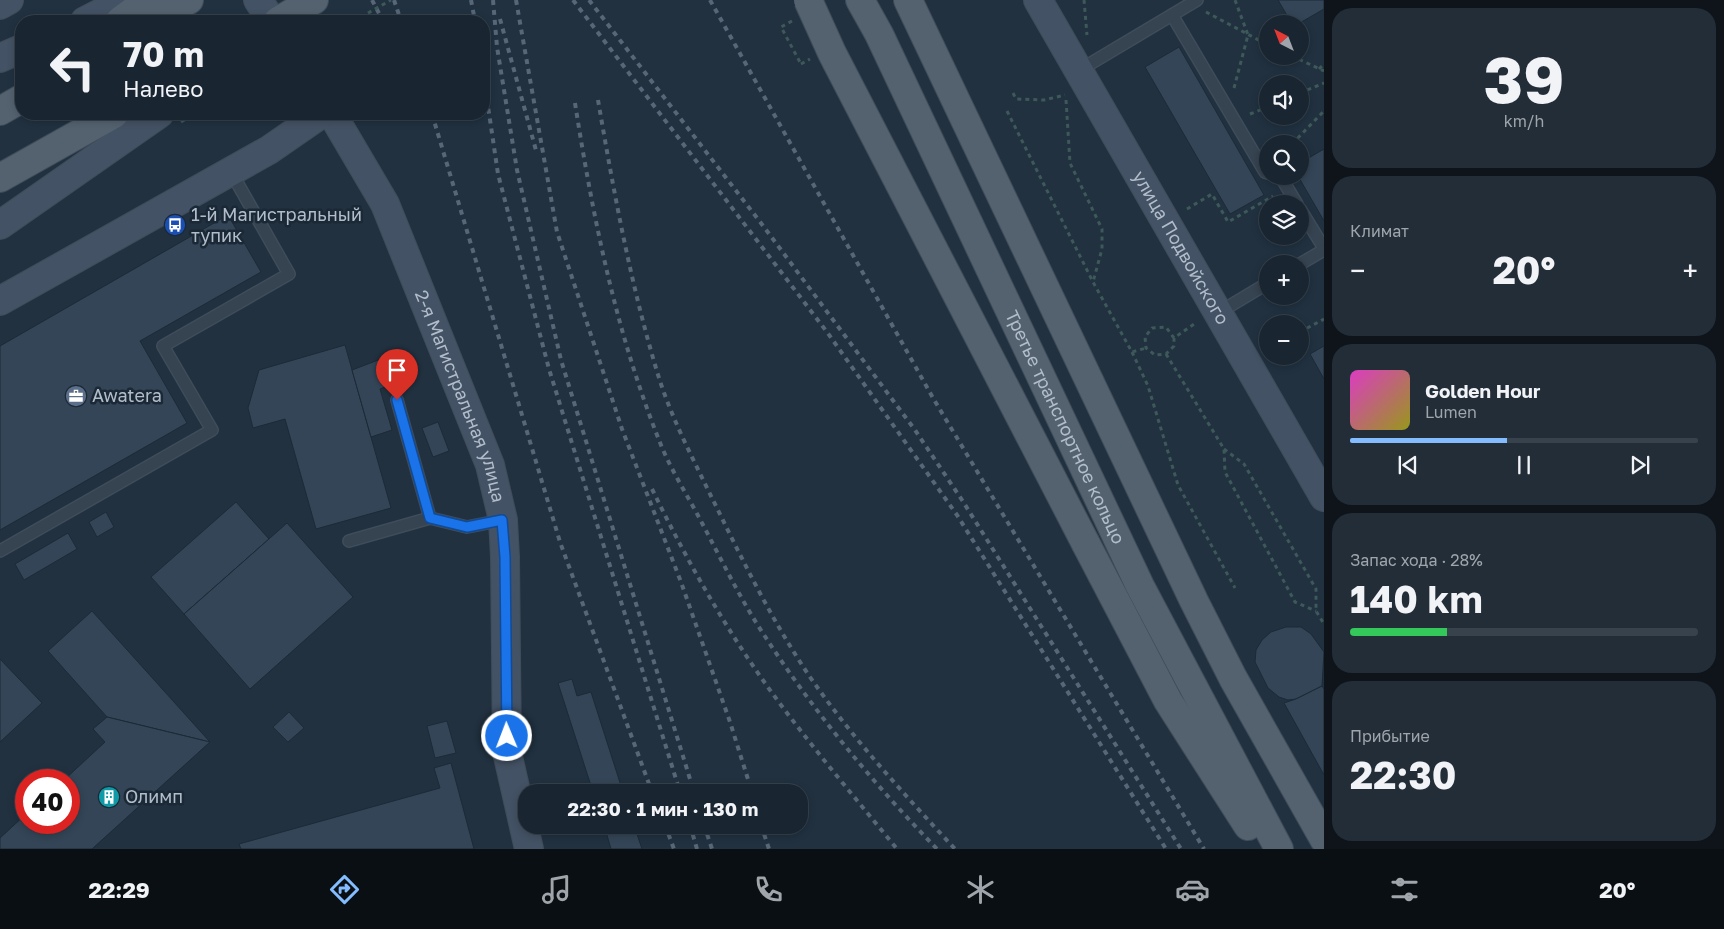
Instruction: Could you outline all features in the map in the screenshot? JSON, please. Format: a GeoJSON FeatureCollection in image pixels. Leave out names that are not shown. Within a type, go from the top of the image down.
{"type":"FeatureCollection","features":[{"type":"Feature","properties":{"kind":"main road"},"geometry":{"type":"LineString","coordinates":[[128,15],[148,0]]}},
{"type":"Feature","properties":{"kind":"main road"},"geometry":{"type":"LineString","coordinates":[[163,15],[189,0]]}},
{"type":"Feature","properties":{"kind":"main road"},"geometry":{"type":"LineString","coordinates":[[288,15],[314,0]]}},
{"type":"Feature","properties":{"kind":"main road"},"geometry":{"type":"LineString","coordinates":[[808,0],[832,53],[1168,701],[1262,849]]}},
{"type":"Feature","properties":{"kind":"main road","name":"Третье транспортное кольцо"},"geometry":{"type":"LineString","coordinates":[[860,0],[883,43],[1140,586],[1279,849]]}},
{"type":"Feature","properties":{"kind":"main road"},"geometry":{"type":"LineString","coordinates":[[908,0],[1194,601],[1233,678],[1324,839]]}},
{"type":"Feature","properties":{"kind":"main road"},"geometry":{"type":"LineString","coordinates":[[0,111],[15,102]]}},
{"type":"Feature","properties":{"kind":"main road"},"geometry":{"type":"LineString","coordinates":[[0,178],[103,120]]}},
{"type":"Feature","properties":{"kind":"street"},"geometry":{"type":"LineString","coordinates":[[0,4],[9,0]]}},
{"type":"Feature","properties":{"kind":"street"},"geometry":{"type":"LineString","coordinates":[[97,15],[126,0]]}},
{"type":"Feature","properties":{"kind":"street"},"geometry":{"type":"LineString","coordinates":[[258,0],[268,15]]}},
{"type":"Feature","properties":{"kind":"street","name":"улица Подвойского"},"geometry":{"type":"LineString","coordinates":[[1038,0],[1211,315],[1324,497]]}},
{"type":"Feature","properties":{"kind":"street"},"geometry":{"type":"LineString","coordinates":[[0,58],[15,52]]}},
{"type":"Feature","properties":{"kind":"street"},"geometry":{"type":"LineString","coordinates":[[0,225],[150,120]]}},
{"type":"Feature","properties":{"kind":"street"},"geometry":{"type":"LineString","coordinates":[[0,301],[231,171],[290,136],[313,120]]}},
{"type":"Feature","properties":{"kind":"street","name":"2-я Магистральная улица"},"geometry":{"type":"LineString","coordinates":[[336,120],[385,204],[490,465],[502,520],[505,557],[507,752],[529,849]]}},
{"type":"Feature","properties":{"kind":"lane"},"geometry":{"type":"LineString","coordinates":[[1078,71],[1194,2]]}},
{"type":"Feature","properties":{"kind":"lane"},"geometry":{"type":"LineString","coordinates":[[1172,15],[1259,162]]}},
{"type":"Feature","properties":{"kind":"lane"},"geometry":{"type":"LineString","coordinates":[[0,551],[212,430],[163,346],[289,274],[231,171]]}},
{"type":"Feature","properties":{"kind":"lane"},"geometry":{"type":"LineString","coordinates":[[1286,185],[1292,195]]}},
{"type":"Feature","properties":{"kind":"lane"},"geometry":{"type":"LineString","coordinates":[[1309,223],[1324,249],[1309,258]]}},
{"type":"Feature","properties":{"kind":"lane"},"geometry":{"type":"LineString","coordinates":[[1211,315],[1259,288]]}},
{"type":"Feature","properties":{"kind":"lane"},"geometry":{"type":"LineString","coordinates":[[397,400],[430,518]]}},
{"type":"Feature","properties":{"kind":"lane"},"geometry":{"type":"LineString","coordinates":[[349,541],[430,518],[467,527],[502,520]]}},
{"type":"Feature","properties":{"kind":"path"},"geometry":{"type":"LineString","coordinates":[[365,15],[391,0]]}},
{"type":"Feature","properties":{"kind":"path"},"geometry":{"type":"LineString","coordinates":[[1084,0],[1087,43]]}},
{"type":"Feature","properties":{"kind":"path"},"geometry":{"type":"LineString","coordinates":[[1228,110],[1248,35],[1235,0]]}},
{"type":"Feature","properties":{"kind":"path"},"geometry":{"type":"LineString","coordinates":[[1194,2],[1259,40]]}},
{"type":"Feature","properties":{"kind":"path"},"geometry":{"type":"LineString","coordinates":[[786,24],[781,27],[801,64]]}},
{"type":"Feature","properties":{"kind":"path"},"geometry":{"type":"LineString","coordinates":[[1309,64],[1324,71]]}},
{"type":"Feature","properties":{"kind":"path"},"geometry":{"type":"LineString","coordinates":[[1318,69],[1324,64]]}},
{"type":"Feature","properties":{"kind":"path"},"geometry":{"type":"LineString","coordinates":[[1309,89],[1324,83]]}},
{"type":"Feature","properties":{"kind":"path"},"geometry":{"type":"LineString","coordinates":[[1013,93],[1016,99],[1044,100],[1066,94],[1070,162],[1102,229],[1102,249],[1093,282]]}},
{"type":"Feature","properties":{"kind":"path"},"geometry":{"type":"LineString","coordinates":[[1007,111],[1093,282],[1132,352],[1148,386],[1178,485],[1235,588]]}},
{"type":"Feature","properties":{"kind":"path"},"geometry":{"type":"LineString","coordinates":[[1301,135],[1324,111]]}},
{"type":"Feature","properties":{"kind":"path"},"geometry":{"type":"LineString","coordinates":[[1184,210],[1212,194],[1228,222],[1288,188]]}},
{"type":"Feature","properties":{"kind":"path"},"geometry":{"type":"LineString","coordinates":[[1174,338],[1211,315]]}},
{"type":"Feature","properties":{"kind":"path"},"geometry":{"type":"LineString","coordinates":[[1309,327],[1324,318]]}},
{"type":"Feature","properties":{"kind":"path"},"geometry":{"type":"LineString","coordinates":[[1132,352],[1146,348],[1155,354],[1166,354],[1174,346],[1174,338],[1166,327],[1152,328],[1145,337],[1146,348]]}},
{"type":"Feature","properties":{"kind":"path"},"geometry":{"type":"LineString","coordinates":[[1166,354],[1224,450],[1244,464],[1316,589],[1316,611],[1324,624]]}},
{"type":"Feature","properties":{"kind":"path"},"geometry":{"type":"LineString","coordinates":[[1224,450],[1225,472],[1295,602],[1316,611]]}},
{"type":"Feature","properties":{"kind":"building"},"geometry":{"type":"Polygon","coordinates":[[[1278,0],[1324,0],[1324,9],[1309,18],[1309,15],[1287,15],[1278,0]]]}},
{"type":"Feature","properties":{"kind":"building"},"geometry":{"type":"Polygon","coordinates":[[[1179,47],[1264,195],[1259,195],[1259,198],[1230,214],[1145,67],[1179,47]]]}},
{"type":"Feature","properties":{"kind":"building"},"geometry":{"type":"Polygon","coordinates":[[[1324,149],[1324,221],[1303,185],[1309,185],[1309,158],[1324,149]]]}},
{"type":"Feature","properties":{"kind":"building"},"geometry":{"type":"Polygon","coordinates":[[[228,215],[261,272],[140,341],[187,423],[0,530],[0,346],[228,215]]]}},
{"type":"Feature","properties":{"kind":"building"},"geometry":{"type":"Polygon","coordinates":[[[345,345],[391,508],[316,529],[285,419],[253,428],[248,408],[259,370],[345,345]]]}},
{"type":"Feature","properties":{"kind":"building"},"geometry":{"type":"Polygon","coordinates":[[[1324,346],[1324,379],[1310,354],[1324,346]]]}},
{"type":"Feature","properties":{"kind":"building"},"geometry":{"type":"Polygon","coordinates":[[[402,351],[412,376],[380,389],[392,430],[371,437],[352,370],[402,351]]]}},
{"type":"Feature","properties":{"kind":"building"},"geometry":{"type":"Polygon","coordinates":[[[438,422],[449,451],[433,457],[422,428],[438,422]]]}},
{"type":"Feature","properties":{"kind":"building"},"geometry":{"type":"Polygon","coordinates":[[[236,502],[269,539],[184,614],[151,577],[236,502]]]}},
{"type":"Feature","properties":{"kind":"building"},"geometry":{"type":"Polygon","coordinates":[[[106,512],[114,527],[97,537],[89,522],[106,512]]]}},
{"type":"Feature","properties":{"kind":"building"},"geometry":{"type":"Polygon","coordinates":[[[287,523],[353,597],[250,689],[184,614],[287,523]]]}},
{"type":"Feature","properties":{"kind":"building"},"geometry":{"type":"Polygon","coordinates":[[[68,533],[77,549],[24,580],[15,564],[68,533]]]}},
{"type":"Feature","properties":{"kind":"building","name":"Олимп"},"geometry":{"type":"Polygon","coordinates":[[[92,611],[210,742],[107,717],[48,651],[92,611]]]}},
{"type":"Feature","properties":{"kind":"building"},"geometry":{"type":"Polygon","coordinates":[[[1286,627],[1301,627],[1311,634],[1324,652],[1322,686],[1296,699],[1288,700],[1279,697],[1268,688],[1255,662],[1256,650],[1262,640],[1271,632],[1286,627]]]}},
{"type":"Feature","properties":{"kind":"building"},"geometry":{"type":"Polygon","coordinates":[[[0,659],[42,703],[0,742],[0,659]]]}},
{"type":"Feature","properties":{"kind":"building"},"geometry":{"type":"Polygon","coordinates":[[[572,679],[577,696],[591,692],[620,784],[590,784],[558,683],[572,679]]]}},
{"type":"Feature","properties":{"kind":"building"},"geometry":{"type":"Polygon","coordinates":[[[1322,686],[1324,689],[1324,775],[1284,703],[1322,686]]]}},
{"type":"Feature","properties":{"kind":"building"},"geometry":{"type":"Polygon","coordinates":[[[289,712],[304,728],[288,742],[273,727],[289,712]]]}},
{"type":"Feature","properties":{"kind":"building","name":"Олимп"},"geometry":{"type":"Polygon","coordinates":[[[107,717],[210,742],[92,849],[0,849],[0,838],[15,824],[15,834],[80,834],[80,769],[76,769],[105,742],[93,729],[107,717]]]}},
{"type":"Feature","properties":{"kind":"building"},"geometry":{"type":"Polygon","coordinates":[[[447,721],[456,753],[435,758],[427,726],[447,721]]]}},
{"type":"Feature","properties":{"kind":"building"},"geometry":{"type":"Polygon","coordinates":[[[451,763],[474,849],[241,849],[239,844],[440,788],[434,768],[451,763]]]}},
{"type":"Feature","properties":{"kind":"building"},"geometry":{"type":"Polygon","coordinates":[[[607,834],[637,834],[642,849],[611,849],[607,834]]]}},
{"type":"Feature","properties":{"kind":"railway"},"geometry":{"type":"LineString","coordinates":[[372,0],[380,15]]}},
{"type":"Feature","properties":{"kind":"railway"},"geometry":{"type":"LineString","coordinates":[[394,0],[399,15]]}},
{"type":"Feature","properties":{"kind":"railway"},"geometry":{"type":"LineString","coordinates":[[471,0],[474,15]]}},
{"type":"Feature","properties":{"kind":"railway"},"geometry":{"type":"LineString","coordinates":[[493,0],[497,47],[517,170],[561,360],[692,784]]}},
{"type":"Feature","properties":{"kind":"railway"},"geometry":{"type":"LineString","coordinates":[[516,0],[557,232],[622,429],[681,582],[749,784]]}},
{"type":"Feature","properties":{"kind":"railway"},"geometry":{"type":"LineString","coordinates":[[573,0],[827,332],[957,515],[1166,849]]}},
{"type":"Feature","properties":{"kind":"railway"},"geometry":{"type":"LineString","coordinates":[[589,0],[764,227],[915,430],[962,500],[1181,849]]}},
{"type":"Feature","properties":{"kind":"railway"},"geometry":{"type":"LineString","coordinates":[[710,0],[933,398],[1204,849]]}},
{"type":"Feature","properties":{"kind":"railway"},"geometry":{"type":"LineString","coordinates":[[500,19],[537,154]]}},
{"type":"Feature","properties":{"kind":"railway"},"geometry":{"type":"LineString","coordinates":[[598,100],[617,205],[649,344],[664,393],[690,454],[758,589],[810,677],[861,744],[955,849]]}},
{"type":"Feature","properties":{"kind":"railway"},"geometry":{"type":"LineString","coordinates":[[575,103],[598,232],[618,316],[644,399],[668,461],[742,600],[777,654],[841,741],[937,849]]}},
{"type":"Feature","properties":{"kind":"railway"},"geometry":{"type":"LineString","coordinates":[[434,120],[560,542],[649,784]]}},
{"type":"Feature","properties":{"kind":"railway"},"geometry":{"type":"LineString","coordinates":[[490,120],[498,174],[549,369],[678,784]]}},
{"type":"Feature","properties":{"kind":"railway"},"geometry":{"type":"LineString","coordinates":[[652,489],[710,598],[760,676],[807,739],[897,849]]}},
{"type":"Feature","properties":{"kind":"railway"},"geometry":{"type":"LineString","coordinates":[[668,834],[674,849]]}},
{"type":"Feature","properties":{"kind":"railway"},"geometry":{"type":"LineString","coordinates":[[693,834],[697,849]]}},
{"type":"Feature","properties":{"kind":"railway"},"geometry":{"type":"LineString","coordinates":[[707,834],[712,849]]}},
{"type":"Feature","properties":{"kind":"railway"},"geometry":{"type":"LineString","coordinates":[[764,834],[769,849]]}},
{"type":"Feature","properties":{"kind":"place","name":"1-й Магистральный тупик"},"geometry":{"type":"Point","coordinates":[175,225]}},
{"type":"Feature","properties":{"kind":"place","name":"Awatera"},"geometry":{"type":"Point","coordinates":[76,396]}},
{"type":"Feature","properties":{"kind":"place","name":"Олимп"},"geometry":{"type":"Point","coordinates":[109,797]}},
{"type":"Feature","properties":{"kind":"route"},"geometry":{"type":"LineString","coordinates":[[397,400],[430,518],[467,527],[502,520],[505,557],[507,736]]}}]}
